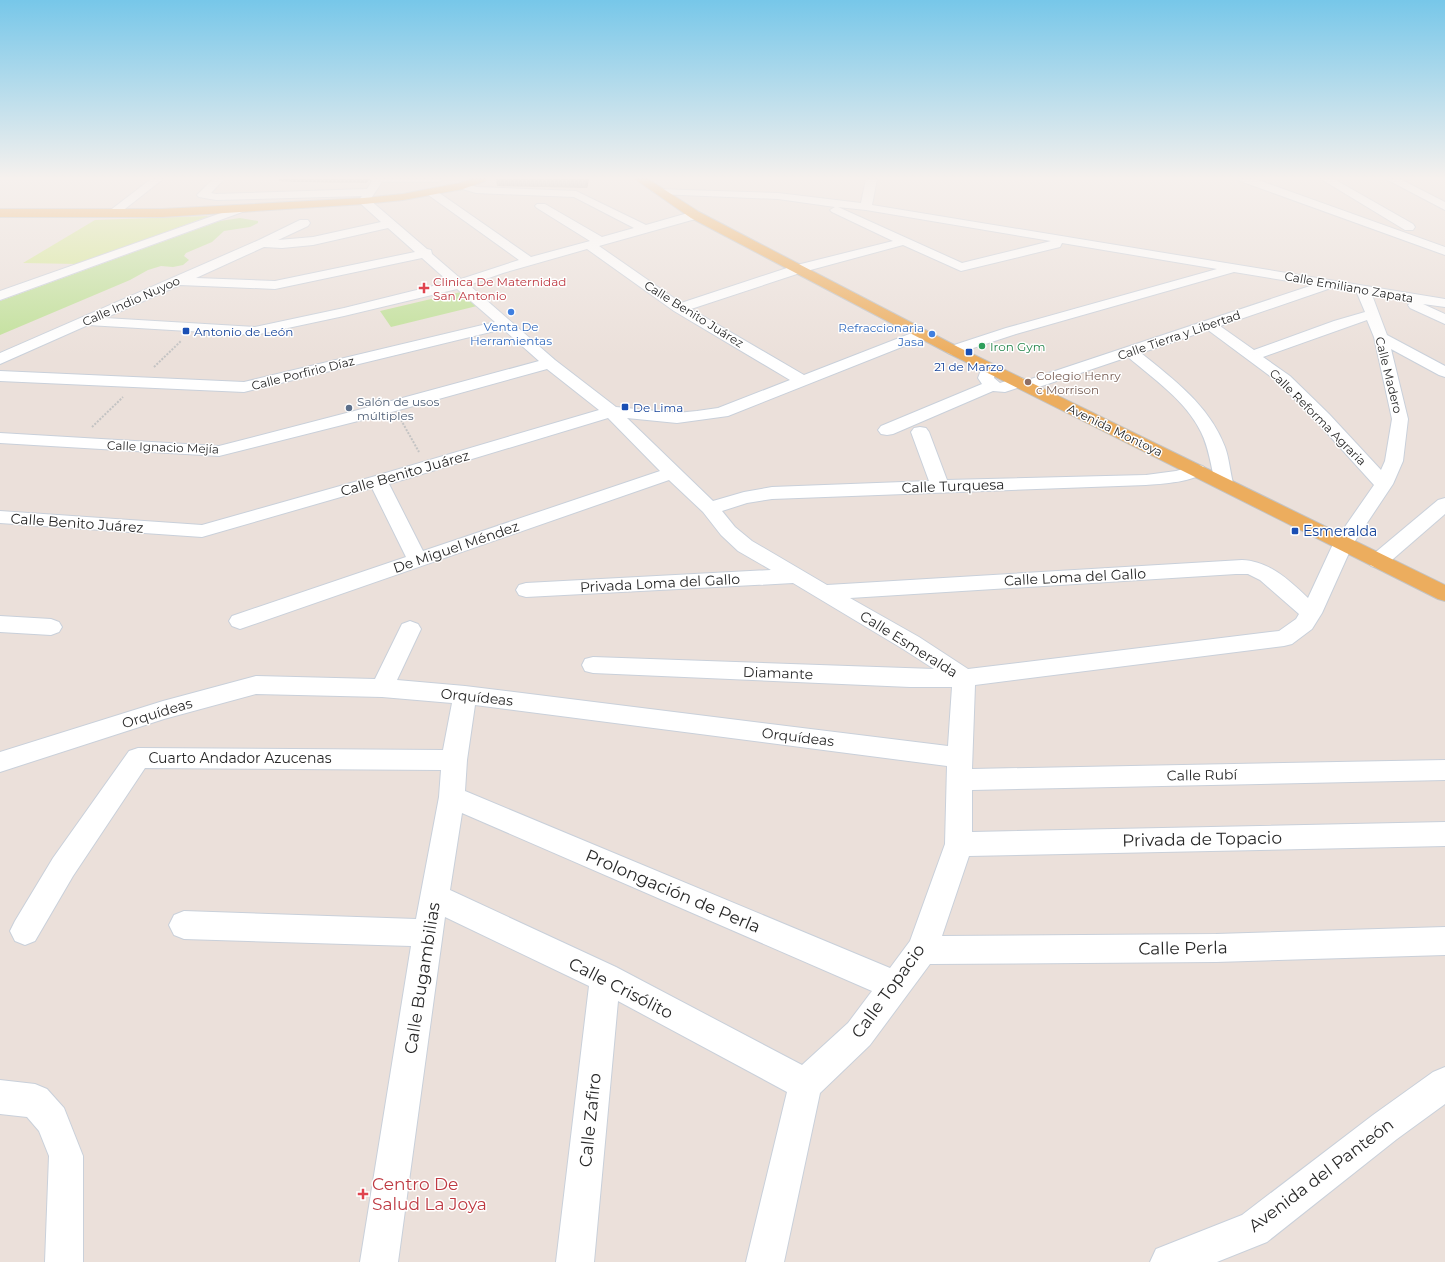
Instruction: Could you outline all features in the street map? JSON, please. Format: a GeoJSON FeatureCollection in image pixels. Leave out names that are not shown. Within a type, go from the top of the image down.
{"type":"FeatureCollection","features":[{"type":"Feature","properties":{"kind":"main road","name":"Avenida Montoya"},"geometry":{"type":"LineString","coordinates":[[739,238],[952,350],[1224,483],[1445,594]]}},
{"type":"Feature","properties":{"kind":"street"},"geometry":{"type":"LineString","coordinates":[[0,296],[160,238]]}},
{"type":"Feature","properties":{"kind":"street","name":"Calle Indio Nuyoo"},"geometry":{"type":"LineString","coordinates":[[0,359],[273,238]]}},
{"type":"Feature","properties":{"kind":"street"},"geometry":{"type":"LineString","coordinates":[[263,243],[284,245],[324,238]]}},
{"type":"Feature","properties":{"kind":"street","name":"Calle Esmeralda"},"geometry":{"type":"LineString","coordinates":[[407,238],[550,363],[611,412],[672,473],[710,508],[728,531],[745,546],[936,658],[964,678],[1284,638],[1304,624],[1311,613],[1343,544]]}},
{"type":"Feature","properties":{"kind":"street"},"geometry":{"type":"LineString","coordinates":[[496,238],[529,261]]}},
{"type":"Feature","properties":{"kind":"street","name":"Calle Benito Juárez"},"geometry":{"type":"LineString","coordinates":[[587,238],[680,308],[802,380]]}},
{"type":"Feature","properties":{"kind":"street"},"geometry":{"type":"LineString","coordinates":[[85,321],[255,331],[344,312],[459,284],[498,270],[610,238]]}},
{"type":"Feature","properties":{"kind":"street"},"geometry":{"type":"LineString","coordinates":[[893,238],[961,267],[1065,241]]}},
{"type":"Feature","properties":{"kind":"street","name":"Calle Emiliano Zapata"},"geometry":{"type":"LineString","coordinates":[[1046,238],[1445,303]]}},
{"type":"Feature","properties":{"kind":"street"},"geometry":{"type":"LineString","coordinates":[[1409,238],[1445,251]]}},
{"type":"Feature","properties":{"kind":"street"},"geometry":{"type":"LineString","coordinates":[[1428,238],[1445,248]]}},
{"type":"Feature","properties":{"kind":"street"},"geometry":{"type":"LineString","coordinates":[[680,308],[798,269],[902,242]]}},
{"type":"Feature","properties":{"kind":"street"},"geometry":{"type":"LineString","coordinates":[[178,281],[274,285],[426,254]]}},
{"type":"Feature","properties":{"kind":"street"},"geometry":{"type":"LineString","coordinates":[[952,350],[1011,331],[1236,268]]}},
{"type":"Feature","properties":{"kind":"street"},"geometry":{"type":"LineString","coordinates":[[0,284],[32,284]]}},
{"type":"Feature","properties":{"kind":"street","name":"Calle Tierra y Libertad"},"geometry":{"type":"LineString","coordinates":[[992,386],[1009,388],[1023,384],[1210,325],[1330,284]]}},
{"type":"Feature","properties":{"kind":"street","name":"Calle Madero"},"geometry":{"type":"LineString","coordinates":[[1343,544],[1384,484],[1394,461],[1400,419],[1381,337],[1363,289]]}},
{"type":"Feature","properties":{"kind":"street"},"geometry":{"type":"LineString","coordinates":[[1394,294],[1445,320]]}},
{"type":"Feature","properties":{"kind":"street"},"geometry":{"type":"LineString","coordinates":[[1253,355],[1339,324],[1373,314]]}},
{"type":"Feature","properties":{"kind":"street","name":"Calle Porfirio Díaz"},"geometry":{"type":"LineString","coordinates":[[0,376],[244,387],[506,324]]}},
{"type":"Feature","properties":{"kind":"street","name":"Calle Reforma Agraria"},"geometry":{"type":"LineString","coordinates":[[1210,325],[1284,379],[1323,418],[1384,484]]}},
{"type":"Feature","properties":{"kind":"street","name":"Calle Benito Juárez"},"geometry":{"type":"LineString","coordinates":[[0,518],[202,531],[611,412],[676,418],[722,412],[922,334]]}},
{"type":"Feature","properties":{"kind":"street"},"geometry":{"type":"LineString","coordinates":[[1381,337],[1445,372]]}},
{"type":"Feature","properties":{"kind":"street"},"geometry":{"type":"LineString","coordinates":[[1130,351],[1185,398],[1200,416],[1211,434],[1216,447],[1224,483]]}},
{"type":"Feature","properties":{"kind":"street","name":"Calle Ignacio Mejía"},"geometry":{"type":"LineString","coordinates":[[0,438],[219,451],[550,363]]}},
{"type":"Feature","properties":{"kind":"street"},"geometry":{"type":"LineString","coordinates":[[887,430],[992,386],[986,378],[988,368]]}},
{"type":"Feature","properties":{"kind":"street"},"geometry":{"type":"LineString","coordinates":[[920,432],[940,486]]}},
{"type":"Feature","properties":{"kind":"street","name":"Calle Turquesa"},"geometry":{"type":"LineString","coordinates":[[710,508],[744,498],[772,493],[1146,480],[1178,476],[1197,470]]}},
{"type":"Feature","properties":{"kind":"street","name":"De Miguel Méndez"},"geometry":{"type":"LineString","coordinates":[[240,621],[672,473]]}},
{"type":"Feature","properties":{"kind":"street"},"geometry":{"type":"LineString","coordinates":[[378,481],[418,560]]}},
{"type":"Feature","properties":{"kind":"street"},"geometry":{"type":"LineString","coordinates":[[1378,561],[1445,504]]}},
{"type":"Feature","properties":{"kind":"street","name":"Calle Loma del Gallo"},"geometry":{"type":"LineString","coordinates":[[824,592],[1236,567],[1252,568],[1264,574],[1285,589],[1311,613]]}},
{"type":"Feature","properties":{"kind":"street","name":"Privada Loma del Gallo"},"geometry":{"type":"LineString","coordinates":[[526,590],[795,576]]}},
{"type":"Feature","properties":{"kind":"street"},"geometry":{"type":"LineString","coordinates":[[0,624],[51,627]]}},
{"type":"Feature","properties":{"kind":"street"},"geometry":{"type":"LineString","coordinates":[[382,688],[410,629]]}},
{"type":"Feature","properties":{"kind":"street","name":"Diamante"},"geometry":{"type":"LineString","coordinates":[[593,665],[910,678],[964,678]]}},
{"type":"Feature","properties":{"kind":"street","name":"Calle Topacio"},"geometry":{"type":"LineString","coordinates":[[805,1084],[859,1034],[922,950],[959,844],[960,769],[964,678]]}},
{"type":"Feature","properties":{"kind":"street","name":"Orquídeas"},"geometry":{"type":"LineString","coordinates":[[0,762],[163,710],[256,685],[382,688],[465,694],[960,769]]}},
{"type":"Feature","properties":{"kind":"street","name":"Calle Bugambilias"},"geometry":{"type":"LineString","coordinates":[[379,1262],[428,933],[452,797],[454,760],[465,694]]}},
{"type":"Feature","properties":{"kind":"street","name":"Cuarto Andador Azucenas"},"geometry":{"type":"LineString","coordinates":[[25,931],[64,867],[138,758],[454,760]]}},
{"type":"Feature","properties":{"kind":"street","name":"Calle Rubí"},"geometry":{"type":"LineString","coordinates":[[960,769],[1445,770]]}},
{"type":"Feature","properties":{"kind":"street","name":"Prolongación de Perla"},"geometry":{"type":"LineString","coordinates":[[452,797],[894,986]]}},
{"type":"Feature","properties":{"kind":"street","name":"Privada de Topacio"},"geometry":{"type":"LineString","coordinates":[[959,844],[1445,834]]}},
{"type":"Feature","properties":{"kind":"street","name":"Calle Crisólito"},"geometry":{"type":"LineString","coordinates":[[434,897],[605,978],[805,1084]]}},
{"type":"Feature","properties":{"kind":"street"},"geometry":{"type":"LineString","coordinates":[[184,925],[428,933]]}},
{"type":"Feature","properties":{"kind":"street","name":"Calle Perla"},"geometry":{"type":"LineString","coordinates":[[922,950],[1216,948],[1445,941]]}},
{"type":"Feature","properties":{"kind":"street","name":"Calle Zafiro"},"geometry":{"type":"LineString","coordinates":[[575,1262],[605,978]]}},
{"type":"Feature","properties":{"kind":"street"},"geometry":{"type":"LineString","coordinates":[[765,1262],[805,1084]]}},
{"type":"Feature","properties":{"kind":"street","name":"Avenida del Panteón"},"geometry":{"type":"LineString","coordinates":[[1178,1260],[1254,1229],[1385,1127],[1445,1084]]}},
{"type":"Feature","properties":{"kind":"street"},"geometry":{"type":"LineString","coordinates":[[0,1097],[35,1101],[52,1120],[66,1156],[64,1262]]}},
{"type":"Feature","properties":{"kind":"path"},"geometry":{"type":"LineString","coordinates":[[392,406],[428,466]]}},
{"type":"Feature","properties":{"kind":"green space"},"geometry":{"type":"Polygon","coordinates":[[[65,238],[150,238],[79,264],[23,263],[65,238]]]}},
{"type":"Feature","properties":{"kind":"green space"},"geometry":{"type":"Polygon","coordinates":[[[174,238],[216,238],[212,242],[186,253],[184,256],[189,260],[183,265],[173,267],[161,266],[148,270],[130,280],[0,335],[0,301],[174,238]]]}},
{"type":"Feature","properties":{"kind":"green space"},"geometry":{"type":"Polygon","coordinates":[[[461,292],[477,306],[391,327],[380,311],[461,292]]]}},
{"type":"Feature","properties":{"kind":"place","name":"Clinica De Maternidad San Antonio"},"geometry":{"type":"Point","coordinates":[424,288]}},
{"type":"Feature","properties":{"kind":"place","name":"Venta De Herramientas"},"geometry":{"type":"Point","coordinates":[511,312]}},
{"type":"Feature","properties":{"kind":"place","name":"Antonio de León"},"geometry":{"type":"Point","coordinates":[186,331]}},
{"type":"Feature","properties":{"kind":"place","name":"Refraccionaria Jasa"},"geometry":{"type":"Point","coordinates":[932,334]}},
{"type":"Feature","properties":{"kind":"place","name":"Iron Gym"},"geometry":{"type":"Point","coordinates":[982,346]}},
{"type":"Feature","properties":{"kind":"place","name":"21 de Marzo"},"geometry":{"type":"Point","coordinates":[969,352]}},
{"type":"Feature","properties":{"kind":"place","name":"Colegio Henry c Morrison"},"geometry":{"type":"Point","coordinates":[1028,382]}},
{"type":"Feature","properties":{"kind":"place","name":"De Lima"},"geometry":{"type":"Point","coordinates":[625,407]}},
{"type":"Feature","properties":{"kind":"place","name":"Salón de usos múltiples"},"geometry":{"type":"Point","coordinates":[349,408]}},
{"type":"Feature","properties":{"kind":"place","name":"Esmeralda"},"geometry":{"type":"Point","coordinates":[1295,531]}},
{"type":"Feature","properties":{"kind":"place","name":"Centro De Salud La Joya"},"geometry":{"type":"Point","coordinates":[363,1194]}}]}
